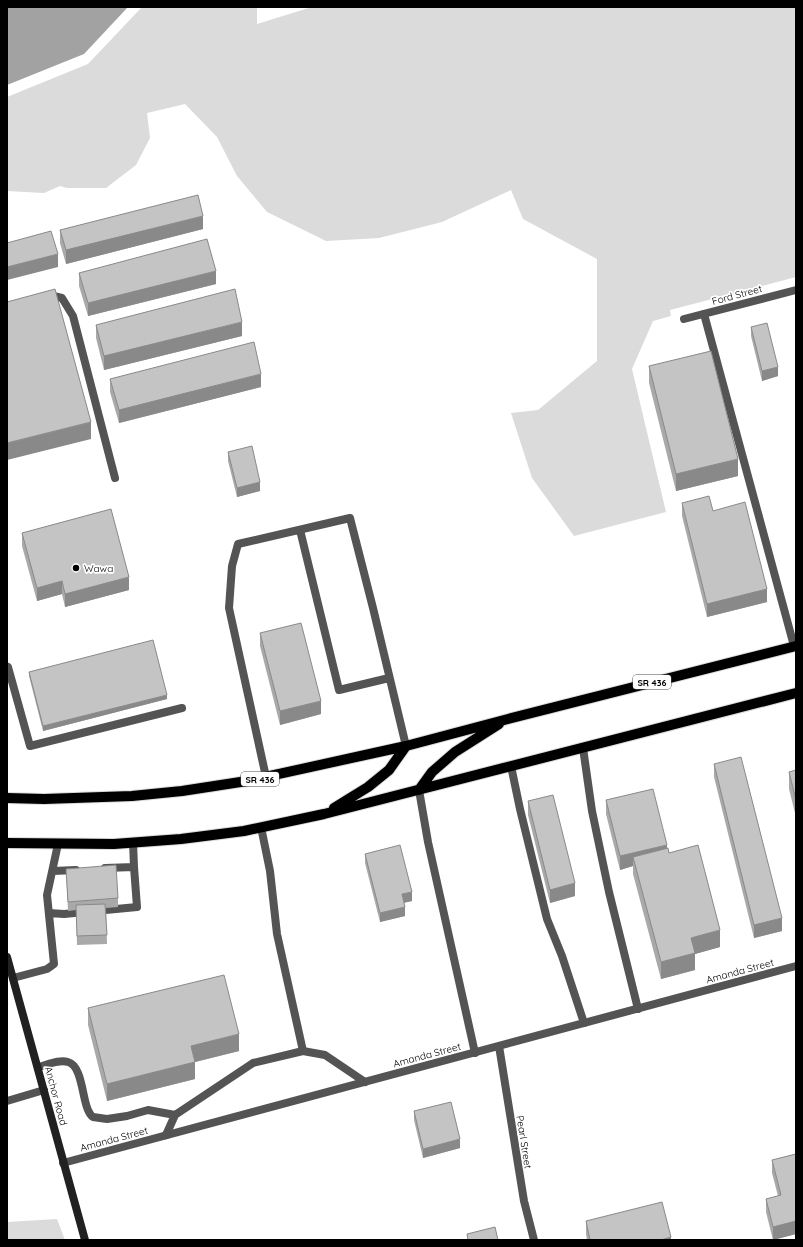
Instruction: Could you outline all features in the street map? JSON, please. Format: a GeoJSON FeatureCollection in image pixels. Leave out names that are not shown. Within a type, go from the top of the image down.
{"type":"FeatureCollection","features":[{"type":"Feature","properties":{"kind":"main road","name":"SR 436"},"geometry":{"type":"LineString","coordinates":[[7,798],[44,799],[132,796],[182,791],[247,781],[406,746],[795,646]]}},
{"type":"Feature","properties":{"kind":"main road"},"geometry":{"type":"LineString","coordinates":[[7,843],[114,844],[181,839],[244,831],[324,814],[796,693]]}},
{"type":"Feature","properties":{"kind":"main road"},"geometry":{"type":"LineString","coordinates":[[419,790],[432,772],[455,752],[508,719]]}},
{"type":"Feature","properties":{"kind":"main road"},"geometry":{"type":"LineString","coordinates":[[324,814],[368,787],[389,770],[406,746]]}},
{"type":"Feature","properties":{"kind":"street","name":"Ford Street"},"geometry":{"type":"LineString","coordinates":[[684,319],[796,290]]}},
{"type":"Feature","properties":{"kind":"street"},"geometry":{"type":"LineString","coordinates":[[42,293],[62,298],[73,316],[115,478]]}},
{"type":"Feature","properties":{"kind":"street"},"geometry":{"type":"LineString","coordinates":[[704,314],[795,646]]}},
{"type":"Feature","properties":{"kind":"street"},"geometry":{"type":"LineString","coordinates":[[266,777],[229,608],[232,566],[238,544],[350,518],[406,746]]}},
{"type":"Feature","properties":{"kind":"street"},"geometry":{"type":"LineString","coordinates":[[300,530],[339,690],[389,678]]}},
{"type":"Feature","properties":{"kind":"street"},"geometry":{"type":"LineString","coordinates":[[8,667],[30,746],[182,708]]}},
{"type":"Feature","properties":{"kind":"street"},"geometry":{"type":"LineString","coordinates":[[583,748],[592,811],[609,892],[638,1009]]}},
{"type":"Feature","properties":{"kind":"street"},"geometry":{"type":"LineString","coordinates":[[511,766],[547,919],[562,956],[584,1023]]}},
{"type":"Feature","properties":{"kind":"street"},"geometry":{"type":"LineString","coordinates":[[419,790],[428,842],[475,1053]]}},
{"type":"Feature","properties":{"kind":"street"},"geometry":{"type":"LineString","coordinates":[[261,827],[270,871],[277,934],[303,1051]]}},
{"type":"Feature","properties":{"kind":"street"},"geometry":{"type":"LineString","coordinates":[[49,913],[64,914],[93,910],[137,907],[133,842]]}},
{"type":"Feature","properties":{"kind":"street"},"geometry":{"type":"LineString","coordinates":[[13,978],[47,969],[54,964],[47,895],[58,844]]}},
{"type":"Feature","properties":{"kind":"street"},"geometry":{"type":"LineString","coordinates":[[100,868],[134,867]]}},
{"type":"Feature","properties":{"kind":"street"},"geometry":{"type":"LineString","coordinates":[[53,871],[84,869]]}},
{"type":"Feature","properties":{"kind":"street","name":"Anchor Road"},"geometry":{"type":"LineString","coordinates":[[7,957],[85,1240]]}},
{"type":"Feature","properties":{"kind":"street","name":"Amanda Street"},"geometry":{"type":"LineString","coordinates":[[63,1163],[796,966]]}},
{"type":"Feature","properties":{"kind":"street","name":"Pearl Street"},"geometry":{"type":"LineString","coordinates":[[499,1046],[524,1201],[534,1240]]}},
{"type":"Feature","properties":{"kind":"street"},"geometry":{"type":"LineString","coordinates":[[166,1135],[176,1115],[253,1063],[303,1051],[325,1056],[365,1082]]}},
{"type":"Feature","properties":{"kind":"street"},"geometry":{"type":"LineString","coordinates":[[38,1067],[58,1061],[69,1062],[74,1066],[79,1076],[88,1112],[93,1117],[107,1119],[127,1116],[148,1110],[176,1115]]}},
{"type":"Feature","properties":{"kind":"street"},"geometry":{"type":"LineString","coordinates":[[7,1101],[44,1090]]}},
{"type":"Feature","properties":{"kind":"shaded area"},"geometry":{"type":"Polygon","coordinates":[[[7,7],[128,7],[84,54],[7,85],[7,7]]]}},
{"type":"Feature","properties":{"kind":"shaded area"},"geometry":{"type":"Polygon","coordinates":[[[142,7],[257,7],[257,24],[312,7],[796,7],[796,277],[670,310],[671,316],[653,321],[632,369],[666,512],[574,536],[532,478],[511,413],[538,410],[597,361],[597,259],[523,219],[511,190],[442,222],[379,238],[326,241],[267,212],[237,176],[217,137],[185,104],[147,113],[150,138],[136,165],[106,188],[67,188],[60,186],[44,193],[7,191],[7,97],[88,64],[142,7]]]}},
{"type":"Feature","properties":{"kind":"shaded area"},"geometry":{"type":"Polygon","coordinates":[[[57,1219],[65,1240],[7,1240],[7,1222],[57,1219]]]}},
{"type":"Feature","properties":{"kind":"building"},"geometry":{"type":"Polygon","coordinates":[[[198,195],[203,216],[66,250],[60,230],[198,195]]]}},
{"type":"Feature","properties":{"kind":"building"},"geometry":{"type":"Polygon","coordinates":[[[51,231],[58,254],[7,267],[7,243],[51,231]]]}},
{"type":"Feature","properties":{"kind":"building"},"geometry":{"type":"Polygon","coordinates":[[[207,239],[216,271],[88,303],[79,273],[207,239]]]}},
{"type":"Feature","properties":{"kind":"building"},"geometry":{"type":"Polygon","coordinates":[[[55,289],[91,422],[7,443],[7,302],[55,289]]]}},
{"type":"Feature","properties":{"kind":"building"},"geometry":{"type":"Polygon","coordinates":[[[235,289],[242,322],[104,356],[96,325],[235,289]]]}},
{"type":"Feature","properties":{"kind":"building"},"geometry":{"type":"Polygon","coordinates":[[[767,323],[778,367],[762,371],[751,327],[767,323]]]}},
{"type":"Feature","properties":{"kind":"building"},"geometry":{"type":"Polygon","coordinates":[[[254,342],[261,374],[119,410],[110,379],[254,342]]]}},
{"type":"Feature","properties":{"kind":"building"},"geometry":{"type":"Polygon","coordinates":[[[711,351],[738,459],[676,474],[649,366],[711,351]]]}},
{"type":"Feature","properties":{"kind":"building"},"geometry":{"type":"Polygon","coordinates":[[[252,446],[260,482],[237,488],[228,452],[252,446]]]}},
{"type":"Feature","properties":{"kind":"building"},"geometry":{"type":"Polygon","coordinates":[[[709,496],[713,511],[745,502],[767,589],[707,604],[682,503],[709,496]]]}},
{"type":"Feature","properties":{"kind":"building","name":"Wawa"},"geometry":{"type":"Polygon","coordinates":[[[111,509],[129,577],[65,594],[62,581],[37,588],[22,533],[111,509]]]}},
{"type":"Feature","properties":{"kind":"building"},"geometry":{"type":"Polygon","coordinates":[[[301,623],[321,701],[280,711],[260,633],[301,623]]]}},
{"type":"Feature","properties":{"kind":"building"},"geometry":{"type":"Polygon","coordinates":[[[153,640],[167,695],[43,726],[29,672],[153,640]]]}},
{"type":"Feature","properties":{"kind":"building"},"geometry":{"type":"Polygon","coordinates":[[[741,757],[782,918],[754,925],[714,764],[741,757]]]}},
{"type":"Feature","properties":{"kind":"building"},"geometry":{"type":"Polygon","coordinates":[[[796,770],[796,800],[789,772],[796,770]]]}},
{"type":"Feature","properties":{"kind":"building"},"geometry":{"type":"Polygon","coordinates":[[[653,789],[667,845],[620,856],[606,800],[653,789]]]}},
{"type":"Feature","properties":{"kind":"building"},"geometry":{"type":"Polygon","coordinates":[[[553,795],[575,883],[550,890],[528,801],[553,795]]]}},
{"type":"Feature","properties":{"kind":"building"},"geometry":{"type":"Polygon","coordinates":[[[400,845],[412,892],[402,894],[405,907],[380,913],[365,854],[400,845]]]}},
{"type":"Feature","properties":{"kind":"building"},"geometry":{"type":"Polygon","coordinates":[[[698,845],[720,930],[691,938],[695,953],[661,962],[633,857],[668,848],[669,853],[698,845]]]}},
{"type":"Feature","properties":{"kind":"building"},"geometry":{"type":"Polygon","coordinates":[[[116,865],[118,898],[68,902],[66,869],[116,865]]]}},
{"type":"Feature","properties":{"kind":"building"},"geometry":{"type":"Polygon","coordinates":[[[105,904],[107,935],[77,936],[76,905],[105,904]]]}},
{"type":"Feature","properties":{"kind":"building"},"geometry":{"type":"Polygon","coordinates":[[[224,975],[239,1034],[191,1046],[195,1062],[107,1084],[88,1008],[224,975]]]}},
{"type":"Feature","properties":{"kind":"building"},"geometry":{"type":"Polygon","coordinates":[[[451,1102],[460,1139],[423,1149],[414,1111],[451,1102]]]}},
{"type":"Feature","properties":{"kind":"building"},"geometry":{"type":"Polygon","coordinates":[[[796,1154],[796,1221],[773,1227],[766,1199],[781,1195],[772,1160],[796,1154]]]}},
{"type":"Feature","properties":{"kind":"building"},"geometry":{"type":"Polygon","coordinates":[[[662,1202],[671,1237],[661,1240],[590,1240],[586,1221],[662,1202]]]}},
{"type":"Feature","properties":{"kind":"building"},"geometry":{"type":"Polygon","coordinates":[[[495,1227],[498,1240],[468,1240],[467,1234],[495,1227]]]}},
{"type":"Feature","properties":{"kind":"place","name":"Wawa"},"geometry":{"type":"Point","coordinates":[76,568]}}]}
